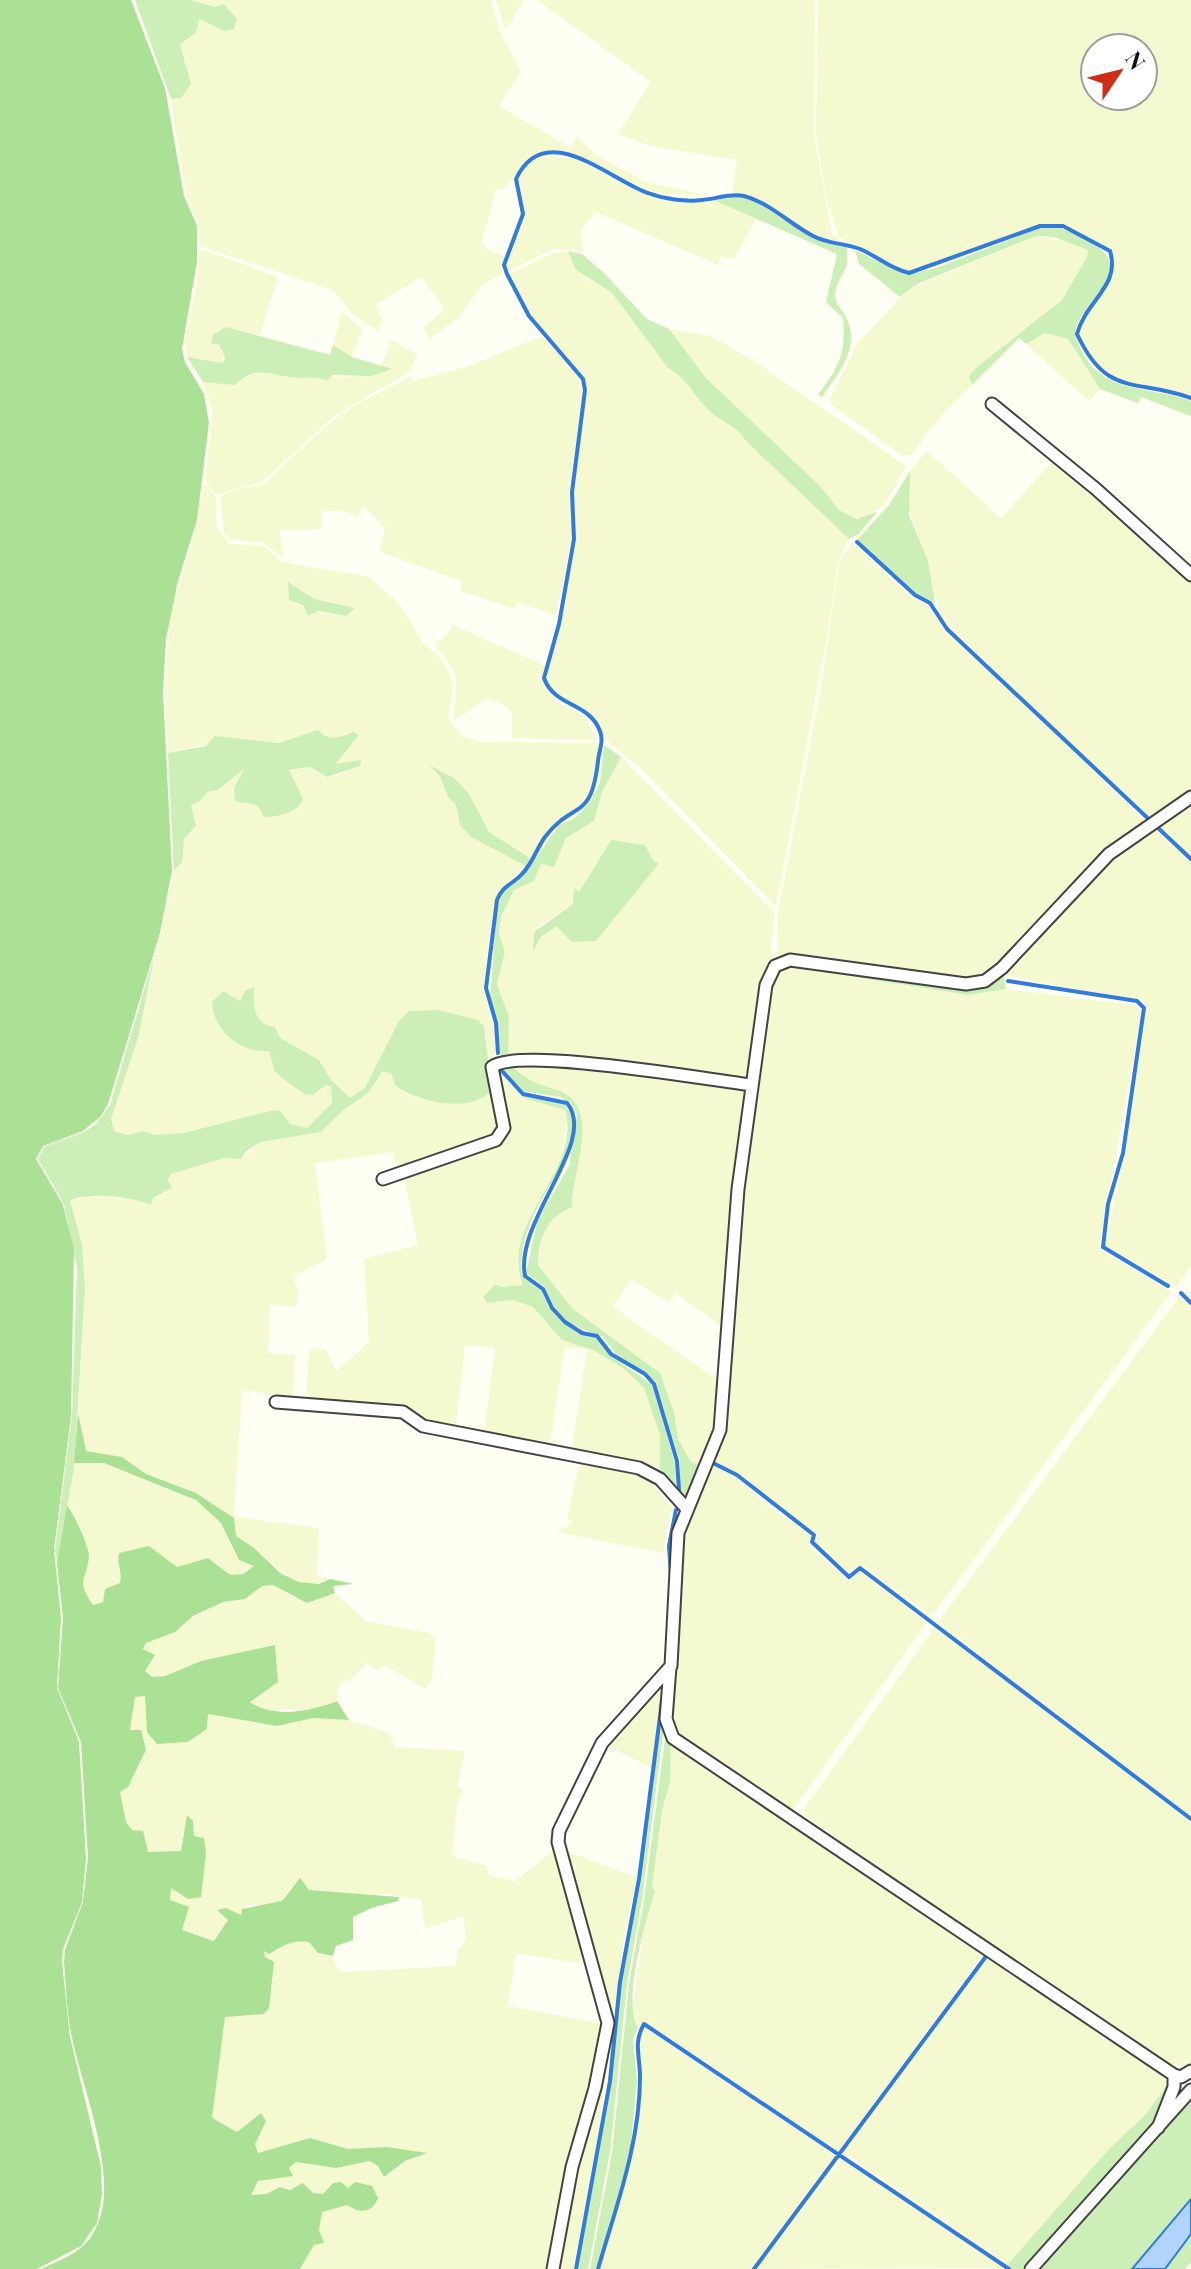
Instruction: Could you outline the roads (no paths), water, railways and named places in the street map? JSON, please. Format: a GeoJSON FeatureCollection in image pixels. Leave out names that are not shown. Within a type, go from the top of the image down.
{"type":"FeatureCollection","features":[{"type":"Feature","properties":{"kind":"street"},"geometry":{"type":"LineString","coordinates":[[992,404],[1096,489],[1191,575]]}},
{"type":"Feature","properties":{"kind":"street"},"geometry":{"type":"LineString","coordinates":[[1191,797],[1109,854],[1002,968],[985,981],[950,983],[790,960],[775,966],[766,985],[738,1189],[720,1430],[709,1465],[686,1508],[678,1533],[666,1719],[673,1738],[1174,2075],[1181,2077],[1191,2071]]}},
{"type":"Feature","properties":{"kind":"street"},"geometry":{"type":"LineString","coordinates":[[383,1179],[496,1140],[504,1128],[492,1067],[504,1061],[556,1061],[752,1085]]}},
{"type":"Feature","properties":{"kind":"street"},"geometry":{"type":"LineString","coordinates":[[276,1402],[403,1412],[423,1426],[639,1468],[660,1479],[686,1508]]}},
{"type":"Feature","properties":{"kind":"street"},"geometry":{"type":"LineString","coordinates":[[553,2269],[572,2167],[595,2088],[608,2023],[558,1842],[559,1831],[602,1743],[671,1666]]}},
{"type":"Feature","properties":{"kind":"street"},"geometry":{"type":"LineString","coordinates":[[1158,2128],[1174,2087],[1174,2075]]}},
{"type":"Feature","properties":{"kind":"street"},"geometry":{"type":"LineString","coordinates":[[1031,2269],[1191,2090]]}},
{"type":"Feature","properties":{"kind":"water"},"geometry":{"type":"Polygon","coordinates":[[[1191,2199],[1191,2234],[1165,2269],[1132,2269],[1191,2199]]]}},
{"type":"Feature","properties":{"kind":"waterway"},"geometry":{"type":"LineString","coordinates":[[498,1053],[496,1023],[486,988],[497,900],[505,888],[526,870],[555,825],[586,802],[595,781],[602,739],[595,722],[555,694],[544,678],[559,624],[574,539],[572,492],[585,390],[583,379],[529,316],[504,265],[523,214],[516,179],[528,161],[544,153],[579,158],[648,193],[668,198],[695,201],[744,196],[763,204],[813,236],[860,249],[909,273],[1040,226],[1063,226],[1110,251],[1111,274],[1081,322],[1077,334],[1088,354],[1111,377],[1191,398]]}},
{"type":"Feature","properties":{"kind":"waterway"},"geometry":{"type":"LineString","coordinates":[[857,542],[915,595],[930,603],[947,629],[1191,859]]}},
{"type":"Feature","properties":{"kind":"waterway"},"geometry":{"type":"LineString","coordinates":[[1008,981],[1137,1001],[1144,1008],[1123,1153],[1108,1204],[1103,1247],[1168,1286]]}},
{"type":"Feature","properties":{"kind":"waterway"},"geometry":{"type":"LineString","coordinates":[[502,1071],[523,1094],[567,1103],[574,1119],[565,1160],[531,1231],[525,1254],[525,1276],[543,1289],[552,1308],[565,1322],[582,1333],[597,1336],[611,1354],[645,1374],[654,1384],[677,1461],[679,1490]]}},
{"type":"Feature","properties":{"kind":"waterway"},"geometry":{"type":"LineString","coordinates":[[1181,1293],[1191,1303]]}},
{"type":"Feature","properties":{"kind":"waterway"},"geometry":{"type":"LineString","coordinates":[[713,1463],[737,1475],[814,1535],[812,1542],[849,1577],[860,1568],[1191,1819]]}},
{"type":"Feature","properties":{"kind":"waterway"},"geometry":{"type":"LineString","coordinates":[[671,1575],[669,1546],[676,1510]]}},
{"type":"Feature","properties":{"kind":"waterway"},"geometry":{"type":"LineString","coordinates":[[576,2269],[610,2081],[620,1982],[639,1879],[662,1701]]}},
{"type":"Feature","properties":{"kind":"waterway"},"geometry":{"type":"LineString","coordinates":[[754,2269],[987,1955]]}},
{"type":"Feature","properties":{"kind":"waterway"},"geometry":{"type":"LineString","coordinates":[[598,2269],[636,2126],[640,2077],[638,2044],[644,2024],[1009,2269]]}}]}
